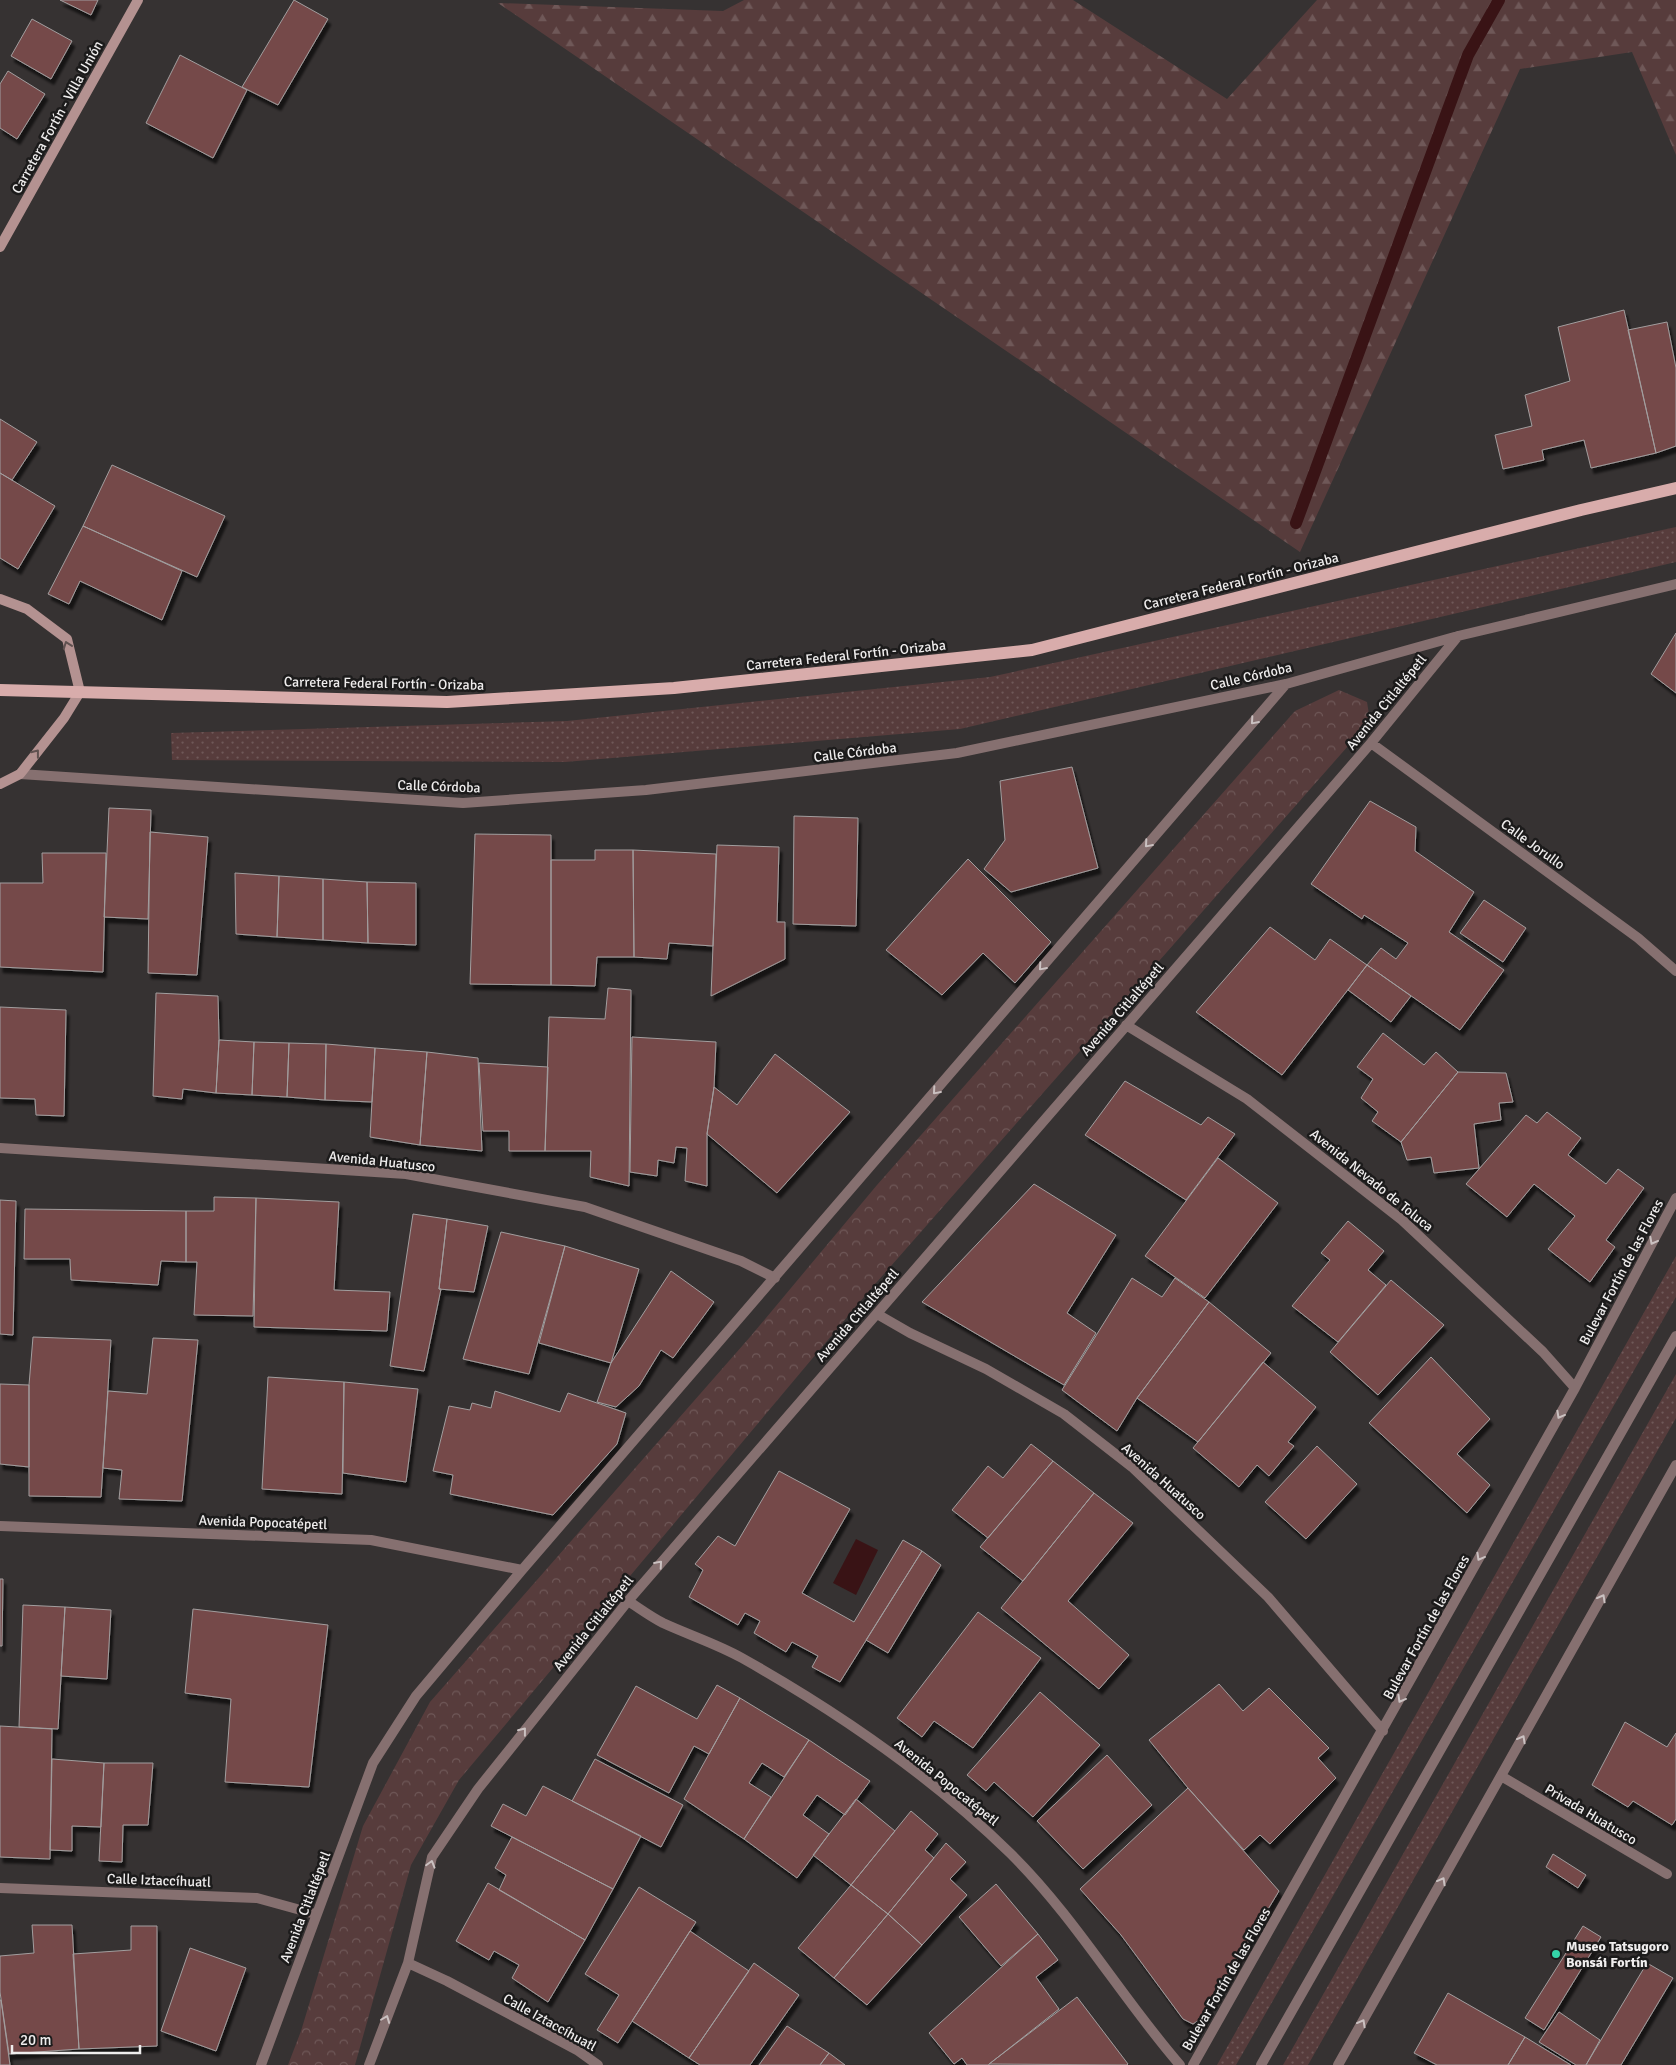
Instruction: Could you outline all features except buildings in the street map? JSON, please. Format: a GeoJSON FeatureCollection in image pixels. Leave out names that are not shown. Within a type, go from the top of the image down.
{"type":"FeatureCollection","features":[{"type":"Feature","properties":{"kind":"main road","name":"Carretera Fortín - Villa Unión"},"geometry":{"type":"LineString","coordinates":[[0,247],[138,0]]}},
{"type":"Feature","properties":{"kind":"main road","name":"Carretera Federal Fortín - Orizaba"},"geometry":{"type":"LineString","coordinates":[[0,690],[447,702],[674,688],[1032,650],[1581,510],[1676,488]]}},
{"type":"Feature","properties":{"kind":"main road"},"geometry":{"type":"LineString","coordinates":[[0,600],[27,610],[67,639],[80,692],[64,718],[20,774],[0,784]]}},
{"type":"Feature","properties":{"kind":"street","name":"Calle Córdoba"},"geometry":{"type":"LineString","coordinates":[[20,774],[463,803],[636,791],[957,753],[1286,684],[1458,636],[1676,584]]}},
{"type":"Feature","properties":{"kind":"street","name":"Avenida Citlaltépetl"},"geometry":{"type":"LineString","coordinates":[[369,2065],[408,1963],[432,1857],[478,1789],[628,1601],[1371,743],[1458,636]]}},
{"type":"Feature","properties":{"kind":"street","name":"Avenida Citlaltépetl"},"geometry":{"type":"LineString","coordinates":[[261,2065],[315,1914],[350,1830],[373,1763],[416,1696],[522,1570],[1286,684]]}},
{"type":"Feature","properties":{"kind":"street","name":"Calle Jorullo"},"geometry":{"type":"LineString","coordinates":[[1371,743],[1630,932],[1676,971]]}},
{"type":"Feature","properties":{"kind":"street","name":"Avenida Nevado de Toluca"},"geometry":{"type":"LineString","coordinates":[[1126,1025],[1247,1099],[1402,1220],[1543,1352],[1575,1388]]}},
{"type":"Feature","properties":{"kind":"street","name":"Avenida Huatusco"},"geometry":{"type":"LineString","coordinates":[[0,1148],[406,1174],[585,1207],[741,1261],[775,1278]]}},
{"type":"Feature","properties":{"kind":"street","name":"Bulevar Fortín de las Flores"},"geometry":{"type":"LineString","coordinates":[[1194,2065],[1575,1388],[1676,1198]]}},
{"type":"Feature","properties":{"kind":"street","name":"Avenida Huatusco"},"geometry":{"type":"LineString","coordinates":[[877,1314],[910,1333],[986,1368],[1064,1414],[1132,1467],[1268,1597],[1383,1730]]}},
{"type":"Feature","properties":{"kind":"street"},"geometry":{"type":"LineString","coordinates":[[1262,2065],[1676,1336]]}},
{"type":"Feature","properties":{"kind":"street"},"geometry":{"type":"LineString","coordinates":[[1338,2065],[1676,1465]]}},
{"type":"Feature","properties":{"kind":"street","name":"Avenida Popocatépetl"},"geometry":{"type":"LineString","coordinates":[[0,1526],[371,1540],[522,1570]]}},
{"type":"Feature","properties":{"kind":"street","name":"Avenida Popocatépetl"},"geometry":{"type":"LineString","coordinates":[[628,1601],[661,1622],[740,1657],[824,1705],[891,1753],[953,1802],[1011,1854],[1082,1934],[1180,2065]]}},
{"type":"Feature","properties":{"kind":"street","name":"Privada Huatusco"},"geometry":{"type":"LineString","coordinates":[[1502,1776],[1667,1874]]}},
{"type":"Feature","properties":{"kind":"street","name":"Calle Iztaccíhuatl"},"geometry":{"type":"LineString","coordinates":[[0,1888],[256,1898],[315,1914]]}},
{"type":"Feature","properties":{"kind":"street","name":"Calle Iztaccíhuatl"},"geometry":{"type":"LineString","coordinates":[[408,1963],[447,1981],[577,2050],[598,2065]]}},
{"type":"Feature","properties":{"kind":"green space"},"geometry":{"type":"Polygon","coordinates":[[[744,0],[1073,0],[1227,99],[1317,0],[1676,0],[1676,155],[1632,52],[1520,69],[1300,552],[498,3],[723,11],[744,0]]]}},
{"type":"Feature","properties":{"kind":"green space"},"geometry":{"type":"Polygon","coordinates":[[[1676,527],[1676,562],[960,729],[565,762],[172,760],[171,733],[567,721],[990,677],[1676,527]]]}},
{"type":"Feature","properties":{"kind":"green space"},"geometry":{"type":"Polygon","coordinates":[[[1339,690],[1367,702],[1370,721],[869,1291],[459,1780],[411,1865],[355,2065],[288,2065],[301,2031],[363,1826],[430,1702],[750,1337],[877,1185],[1295,711],[1339,690]]]}},
{"type":"Feature","properties":{"kind":"green space"},"geometry":{"type":"Polygon","coordinates":[[[1676,1256],[1676,1297],[1236,2065],[1217,2065],[1676,1256]]]}},
{"type":"Feature","properties":{"kind":"green space"},"geometry":{"type":"Polygon","coordinates":[[[1676,1374],[1676,1418],[1308,2065],[1283,2065],[1676,1374]]]}},
{"type":"Feature","properties":{"kind":"shaded area"},"geometry":{"type":"Polygon","coordinates":[[[856,1539],[878,1550],[856,1595],[833,1583],[856,1539]]]}},
{"type":"Feature","properties":{"kind":"waterway"},"geometry":{"type":"LineString","coordinates":[[1296,523],[1468,55],[1499,0]]}},
{"type":"Feature","properties":{"kind":"place","name":"Museo Tatsugoro Bonsái Fortín"},"geometry":{"type":"Point","coordinates":[1556,1954]}}]}
